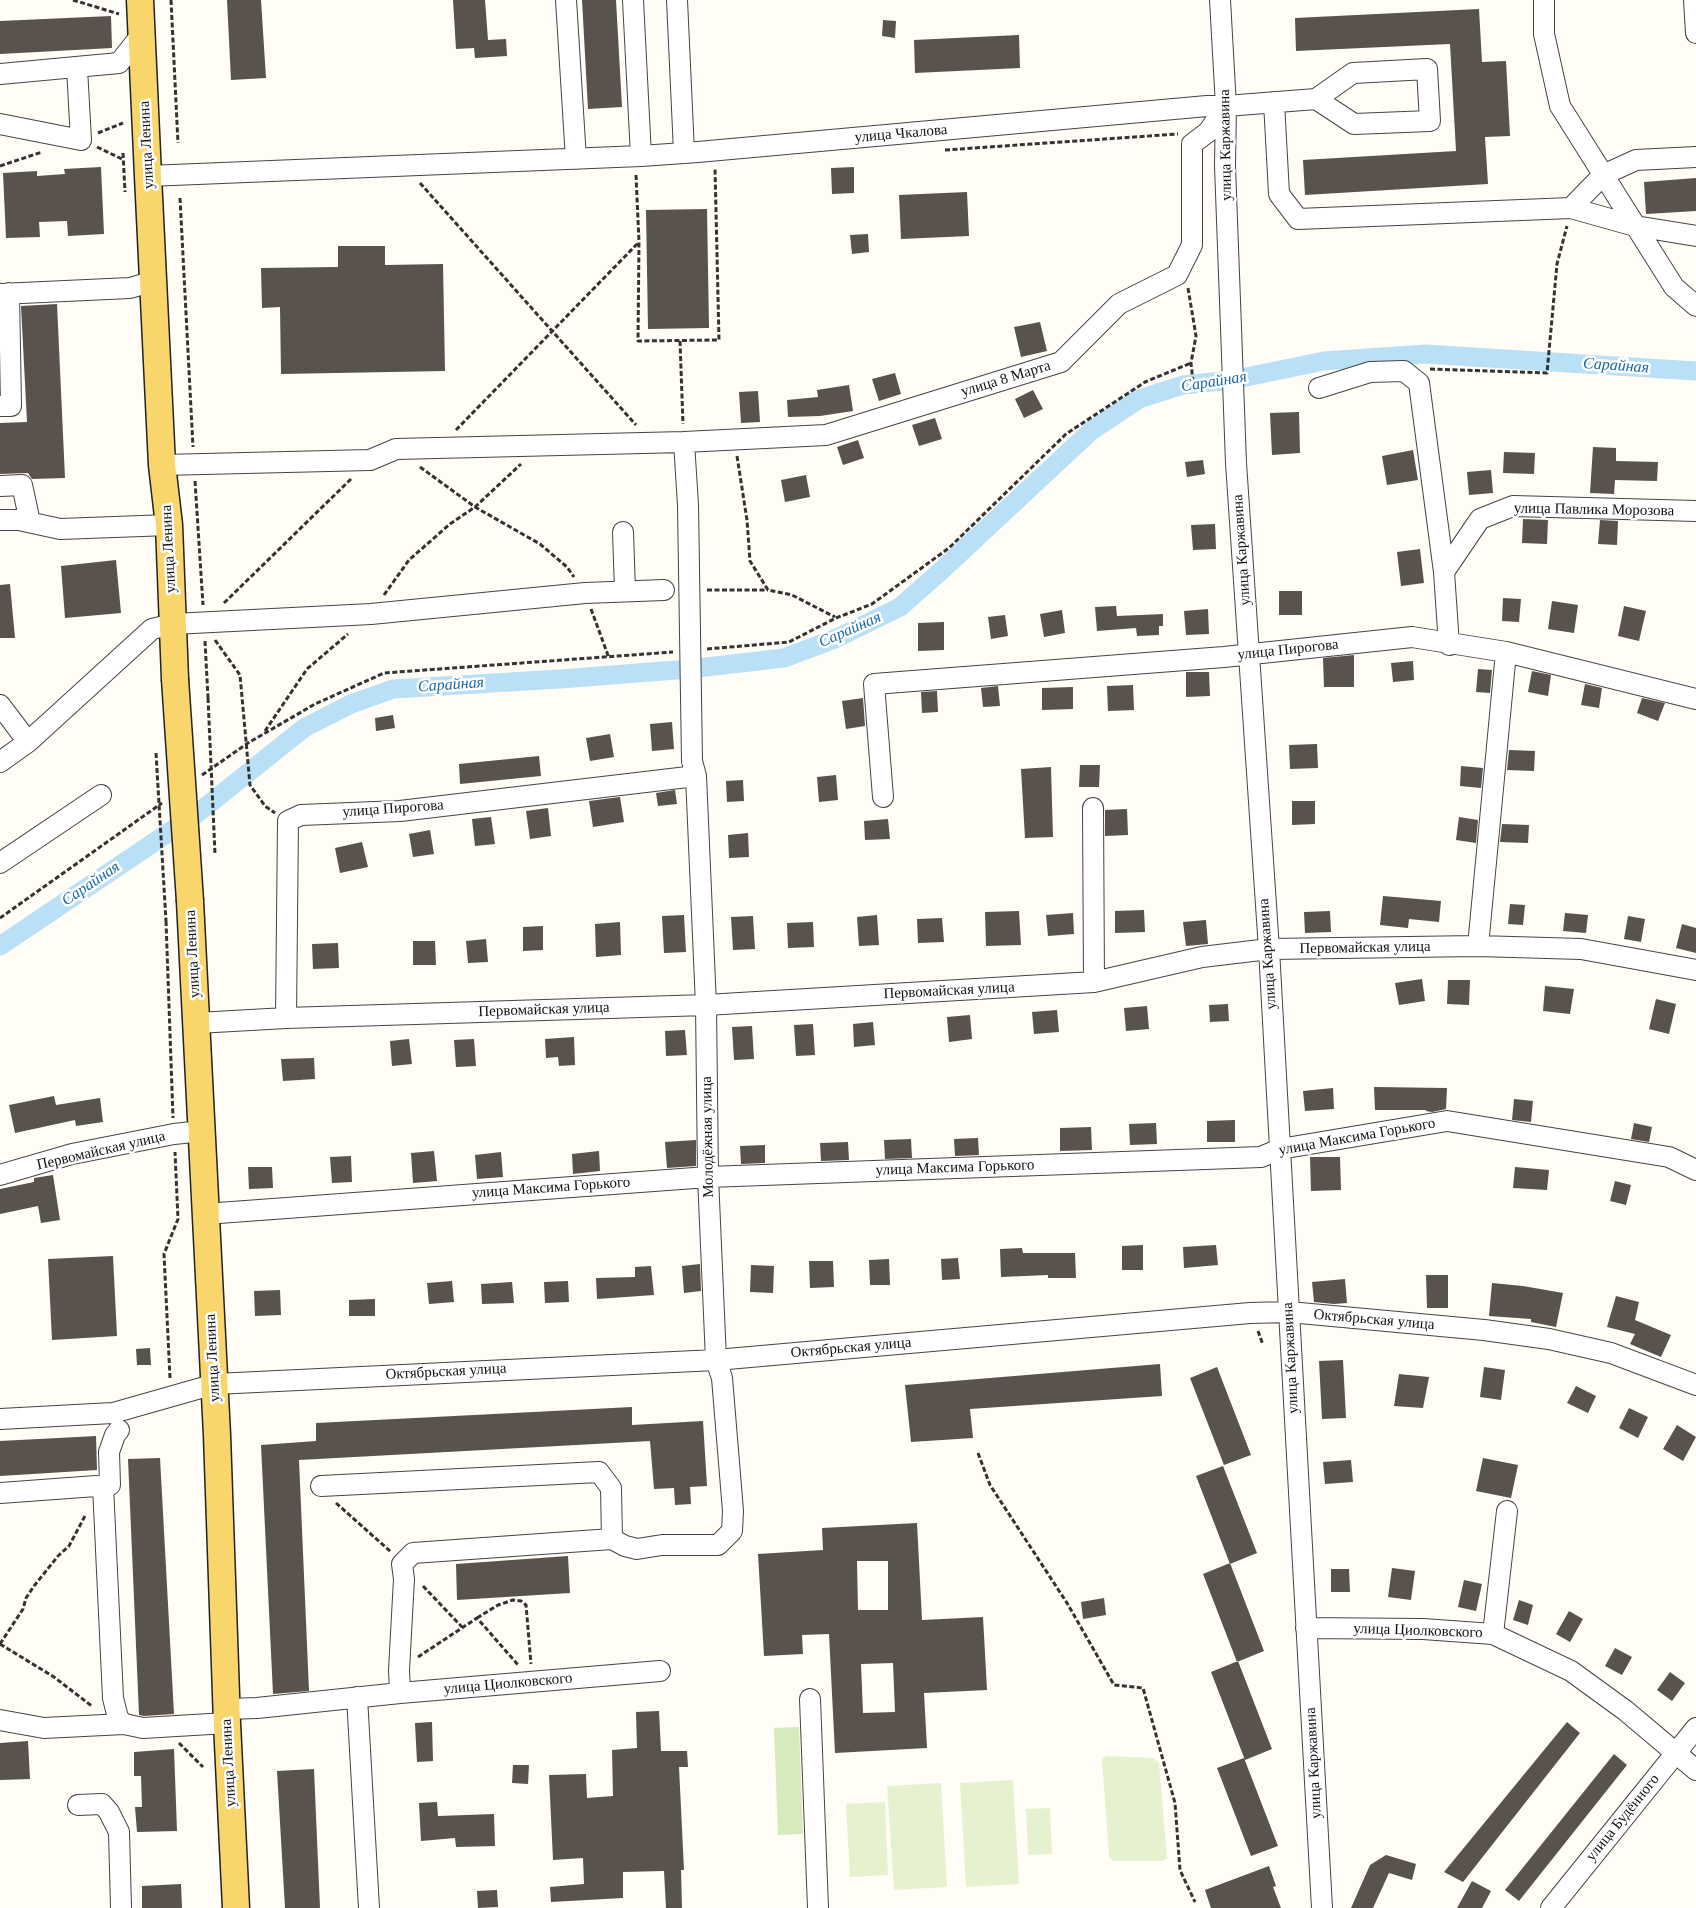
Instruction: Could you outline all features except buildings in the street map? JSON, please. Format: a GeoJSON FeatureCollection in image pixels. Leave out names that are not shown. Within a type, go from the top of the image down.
{"type":"FeatureCollection","features":[{"type":"Feature","properties":{"kind":"main road","name":"улица Ленина"},"geometry":{"type":"LineString","coordinates":[[140,0],[162,464],[169,525],[175,679],[197,1023],[205,1214],[215,1384],[236,1908]]}},
{"type":"Feature","properties":{"kind":"street"},"geometry":{"type":"LineString","coordinates":[[566,0],[576,159]]}},
{"type":"Feature","properties":{"kind":"street"},"geometry":{"type":"LineString","coordinates":[[633,0],[638,164]]}},
{"type":"Feature","properties":{"kind":"street"},"geometry":{"type":"LineString","coordinates":[[677,0],[684,152]]}},
{"type":"Feature","properties":{"kind":"street","name":"улица Каржавина"},"geometry":{"type":"LineString","coordinates":[[1220,0],[1226,106],[1225,166],[1236,463],[1280,1149],[1322,1908]]}},
{"type":"Feature","properties":{"kind":"street"},"geometry":{"type":"LineString","coordinates":[[1544,0],[1544,34],[1560,106],[1674,287],[1696,306]]}},
{"type":"Feature","properties":{"kind":"street"},"geometry":{"type":"LineString","coordinates":[[1694,0],[1696,32]]}},
{"type":"Feature","properties":{"kind":"street"},"geometry":{"type":"LineString","coordinates":[[0,74],[119,63],[142,34]]}},
{"type":"Feature","properties":{"kind":"street"},"geometry":{"type":"LineString","coordinates":[[0,124],[81,140],[77,68]]}},
{"type":"Feature","properties":{"kind":"street"},"geometry":{"type":"LineString","coordinates":[[1427,69],[1430,121],[1354,124],[1316,99],[1353,73],[1427,69]]}},
{"type":"Feature","properties":{"kind":"street","name":"улица Чкалова"},"geometry":{"type":"LineString","coordinates":[[148,176],[576,159],[638,164],[684,152],[1207,106],[1316,99]]}},
{"type":"Feature","properties":{"kind":"street"},"geometry":{"type":"LineString","coordinates":[[1274,102],[1279,194],[1298,219],[1571,208],[1635,226],[1696,236]]}},
{"type":"Feature","properties":{"kind":"street","name":"улица 8 Марта"},"geometry":{"type":"LineString","coordinates":[[396,449],[684,442],[826,435],[1061,362],[1119,304],[1177,275],[1192,245],[1192,144],[1208,132],[1226,106]]}},
{"type":"Feature","properties":{"kind":"street"},"geometry":{"type":"LineString","coordinates":[[1571,208],[1603,175],[1636,160],[1696,157]]}},
{"type":"Feature","properties":{"kind":"street"},"geometry":{"type":"LineString","coordinates":[[0,406],[12,406],[4,294],[130,288],[154,281]]}},
{"type":"Feature","properties":{"kind":"street"},"geometry":{"type":"LineString","coordinates":[[1319,388],[1370,372],[1404,371],[1419,383],[1444,572],[1449,644]]}},
{"type":"Feature","properties":{"kind":"street","name":"Молодёжная улица"},"geometry":{"type":"LineString","coordinates":[[612,1539],[625,1546],[637,1549],[662,1545],[718,1545],[732,1531],[733,1511],[722,1378],[716,1360],[708,1177],[706,1004],[694,768],[688,505],[684,442]]}},
{"type":"Feature","properties":{"kind":"street"},"geometry":{"type":"LineString","coordinates":[[162,464],[370,460],[396,449]]}},
{"type":"Feature","properties":{"kind":"street"},"geometry":{"type":"LineString","coordinates":[[0,486],[22,485],[30,522]]}},
{"type":"Feature","properties":{"kind":"street","name":"улица Павлика Морозова"},"geometry":{"type":"LineString","coordinates":[[1444,572],[1480,519],[1514,506],[1696,511]]}},
{"type":"Feature","properties":{"kind":"street"},"geometry":{"type":"LineString","coordinates":[[0,520],[19,520],[60,529],[169,525]]}},
{"type":"Feature","properties":{"kind":"street"},"geometry":{"type":"LineString","coordinates":[[623,532],[625,590]]}},
{"type":"Feature","properties":{"kind":"street"},"geometry":{"type":"LineString","coordinates":[[0,762],[28,742],[152,629],[173,624],[371,614],[585,593],[664,590]]}},
{"type":"Feature","properties":{"kind":"street","name":"улица Пирогова"},"geometry":{"type":"LineString","coordinates":[[883,797],[874,684],[1224,657],[1412,637],[1506,652],[1696,698]]}},
{"type":"Feature","properties":{"kind":"street"},"geometry":{"type":"LineString","coordinates":[[1478,946],[1506,652]]}},
{"type":"Feature","properties":{"kind":"street"},"geometry":{"type":"LineString","coordinates":[[0,704],[28,742]]}},
{"type":"Feature","properties":{"kind":"street","name":"улица Пирогова"},"geometry":{"type":"LineString","coordinates":[[288,821],[301,815],[400,811],[694,768]]}},
{"type":"Feature","properties":{"kind":"street"},"geometry":{"type":"LineString","coordinates":[[0,863],[101,795]]}},
{"type":"Feature","properties":{"kind":"street"},"geometry":{"type":"LineString","coordinates":[[1093,808],[1094,982]]}},
{"type":"Feature","properties":{"kind":"street"},"geometry":{"type":"LineString","coordinates":[[286,1018],[288,821]]}},
{"type":"Feature","properties":{"kind":"street","name":"Первомайская улица"},"geometry":{"type":"LineString","coordinates":[[197,1023],[286,1018],[706,1004],[1094,982],[1202,957],[1268,949],[1478,946],[1581,949],[1696,970]]}},
{"type":"Feature","properties":{"kind":"street","name":"улица Максима Горького"},"geometry":{"type":"LineString","coordinates":[[205,1214],[708,1177],[1261,1158],[1280,1149],[1447,1121],[1669,1157],[1696,1170]]}},
{"type":"Feature","properties":{"kind":"street","name":"Первомайская улица"},"geometry":{"type":"LineString","coordinates":[[0,1175],[72,1154],[174,1134],[202,1131]]}},
{"type":"Feature","properties":{"kind":"street","name":"Октябрьская улица"},"geometry":{"type":"LineString","coordinates":[[0,1419],[114,1413],[215,1384],[716,1360],[1174,1319],[1289,1312],[1484,1330],[1549,1339],[1611,1354],[1696,1385]]}},
{"type":"Feature","properties":{"kind":"street"},"geometry":{"type":"LineString","coordinates":[[0,1493],[110,1485],[109,1452],[114,1434],[119,1430]]}},
{"type":"Feature","properties":{"kind":"street"},"geometry":{"type":"LineString","coordinates":[[320,1486],[599,1472],[611,1488],[612,1539],[413,1553],[402,1564],[404,1579],[399,1670],[400,1693]]}},
{"type":"Feature","properties":{"kind":"street"},"geometry":{"type":"LineString","coordinates":[[103,1486],[113,1698],[118,1718],[124,1724]]}},
{"type":"Feature","properties":{"kind":"street"},"geometry":{"type":"LineString","coordinates":[[1493,1634],[1508,1511]]}},
{"type":"Feature","properties":{"kind":"street","name":"улица Циолковского"},"geometry":{"type":"LineString","coordinates":[[1306,1628],[1423,1629],[1493,1634],[1571,1671],[1626,1711],[1696,1770]]}},
{"type":"Feature","properties":{"kind":"street","name":"улица Циолковского"},"geometry":{"type":"LineString","coordinates":[[0,1720],[44,1728],[124,1724],[143,1728],[227,1716],[257,1708],[400,1693],[660,1671]]}},
{"type":"Feature","properties":{"kind":"street"},"geometry":{"type":"LineString","coordinates":[[357,1697],[369,1908]]}},
{"type":"Feature","properties":{"kind":"street"},"geometry":{"type":"LineString","coordinates":[[810,1699],[818,1908]]}},
{"type":"Feature","properties":{"kind":"street","name":"улица Будённого"},"geometry":{"type":"LineString","coordinates":[[1551,1908],[1696,1728]]}},
{"type":"Feature","properties":{"kind":"street"},"geometry":{"type":"LineString","coordinates":[[78,1805],[102,1804],[109,1812],[119,1832],[121,1908]]}},
{"type":"Feature","properties":{"kind":"path"},"geometry":{"type":"LineString","coordinates":[[73,0],[118,14]]}},
{"type":"Feature","properties":{"kind":"path"},"geometry":{"type":"LineString","coordinates":[[172,0],[178,143]]}},
{"type":"Feature","properties":{"kind":"path"},"geometry":{"type":"LineString","coordinates":[[81,140],[124,160]]}},
{"type":"Feature","properties":{"kind":"path"},"geometry":{"type":"LineString","coordinates":[[638,164],[638,341],[719,340],[715,165]]}},
{"type":"Feature","properties":{"kind":"path"},"geometry":{"type":"LineString","coordinates":[[418,181],[652,443]]}},
{"type":"Feature","properties":{"kind":"path"},"geometry":{"type":"LineString","coordinates":[[1404,371],[1430,369],[1547,373],[1557,264],[1571,208]]}},
{"type":"Feature","properties":{"kind":"path"},"geometry":{"type":"LineString","coordinates":[[439,448],[638,242]]}},
{"type":"Feature","properties":{"kind":"path"},"geometry":{"type":"LineString","coordinates":[[1184,262],[1196,336],[1190,372],[1194,391]]}},
{"type":"Feature","properties":{"kind":"path"},"geometry":{"type":"LineString","coordinates":[[680,341],[684,442]]}},
{"type":"Feature","properties":{"kind":"path"},"geometry":{"type":"LineString","coordinates":[[704,650],[789,642],[836,618],[872,604],[949,548],[1066,434],[1145,382],[1191,363]]}},
{"type":"Feature","properties":{"kind":"path"},"geometry":{"type":"LineString","coordinates":[[734,440],[747,520],[750,561],[768,590]]}},
{"type":"Feature","properties":{"kind":"path"},"geometry":{"type":"LineString","coordinates":[[263,734],[307,669],[371,614],[409,560],[450,524],[475,507],[540,446]]}},
{"type":"Feature","properties":{"kind":"path"},"geometry":{"type":"LineString","coordinates":[[396,449],[475,507],[540,544],[567,566],[585,593],[609,658]]}},
{"type":"Feature","properties":{"kind":"path"},"geometry":{"type":"LineString","coordinates":[[288,821],[265,806],[250,785],[248,745],[240,675],[204,623],[370,460]]}},
{"type":"Feature","properties":{"kind":"path"},"geometry":{"type":"LineString","coordinates":[[702,590],[768,590],[792,595],[836,618]]}},
{"type":"Feature","properties":{"kind":"path"},"geometry":{"type":"LineString","coordinates":[[200,777],[263,734],[315,704],[384,674],[675,652]]}},
{"type":"Feature","properties":{"kind":"path"},"geometry":{"type":"LineString","coordinates":[[208,698],[215,854]]}},
{"type":"Feature","properties":{"kind":"path"},"geometry":{"type":"LineString","coordinates":[[156,744],[166,921],[178,1219],[164,1254],[171,1396]]}},
{"type":"Feature","properties":{"kind":"path"},"geometry":{"type":"LineString","coordinates":[[0,918],[168,799]]}},
{"type":"Feature","properties":{"kind":"path"},"geometry":{"type":"LineString","coordinates":[[978,1453],[990,1485],[1067,1603],[1114,1685],[1143,1688],[1176,1803],[1180,1870],[1196,1902]]}},
{"type":"Feature","properties":{"kind":"path"},"geometry":{"type":"LineString","coordinates":[[103,1486],[69,1546],[58,1556],[34,1586],[26,1598],[23,1609],[0,1644],[54,1677],[104,1717],[124,1724]]}},
{"type":"Feature","properties":{"kind":"path"},"geometry":{"type":"LineString","coordinates":[[399,1670],[498,1605],[513,1600],[521,1601],[526,1605],[533,1682]]}},
{"type":"Feature","properties":{"kind":"path"},"geometry":{"type":"LineString","coordinates":[[477,1618],[533,1682]]}},
{"type":"Feature","properties":{"kind":"green space"},"geometry":{"type":"Polygon","coordinates":[[[799,1727],[803,1834],[778,1835],[774,1728],[799,1727]]]}},
{"type":"Feature","properties":{"kind":"green space"},"geometry":{"type":"Polygon","coordinates":[[[1106,1756],[1153,1758],[1159,1763],[1167,1858],[1163,1861],[1113,1861],[1109,1856],[1102,1760],[1106,1756]]]}},
{"type":"Feature","properties":{"kind":"green space"},"geometry":{"type":"Polygon","coordinates":[[[1013,1780],[1019,1884],[966,1887],[960,1783],[1013,1780]]]}},
{"type":"Feature","properties":{"kind":"green space"},"geometry":{"type":"Polygon","coordinates":[[[941,1783],[947,1887],[894,1890],[887,1786],[941,1783]]]}},
{"type":"Feature","properties":{"kind":"green space"},"geometry":{"type":"Polygon","coordinates":[[[885,1802],[888,1875],[850,1877],[846,1804],[885,1802]]]}},
{"type":"Feature","properties":{"kind":"green space"},"geometry":{"type":"Polygon","coordinates":[[[1050,1808],[1052,1854],[1028,1855],[1026,1809],[1050,1808]]]}},
{"type":"Feature","properties":{"kind":"waterway","name":"Сарайная"},"geometry":{"type":"LineString","coordinates":[[0,946],[199,812],[304,728],[351,704],[393,689],[689,669],[784,658],[837,638],[900,607],[1091,431],[1139,399],[1183,385],[1232,380],[1324,361],[1425,354],[1696,371]]}}]}
